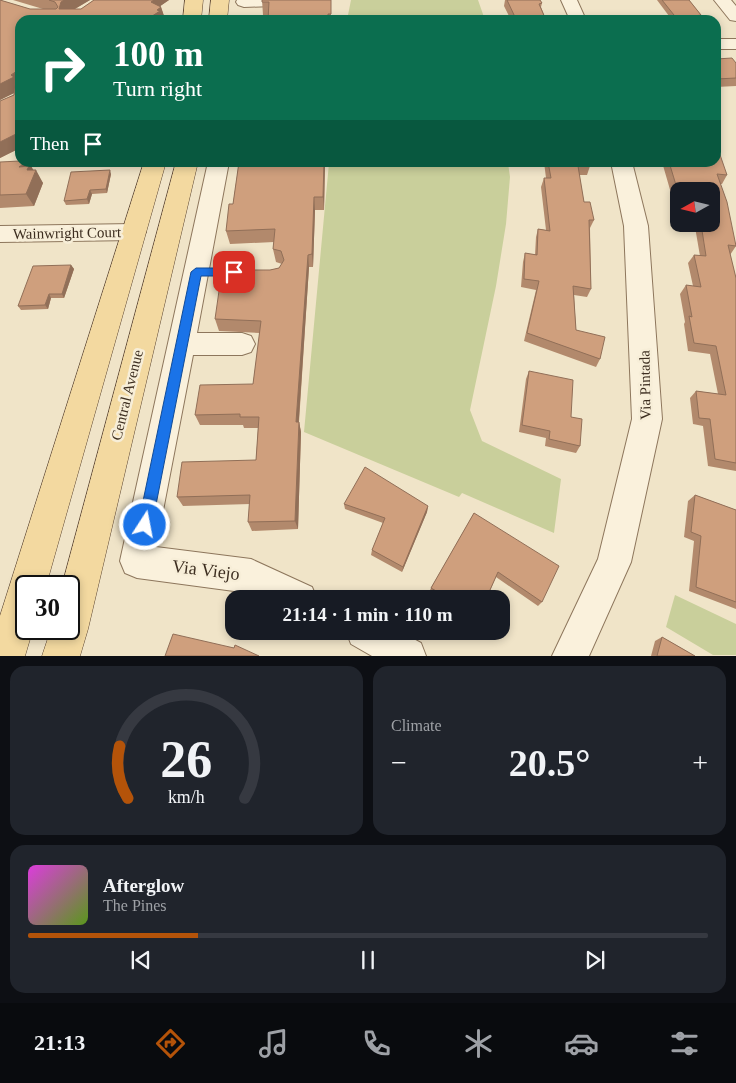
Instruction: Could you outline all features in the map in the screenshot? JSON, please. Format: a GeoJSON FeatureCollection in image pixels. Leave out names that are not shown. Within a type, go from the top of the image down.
{"type":"FeatureCollection","features":[{"type":"Feature","properties":{"kind":"main road"},"geometry":{"type":"LineString","coordinates":[[192,15],[194,0]]}},
{"type":"Feature","properties":{"kind":"main road"},"geometry":{"type":"LineString","coordinates":[[218,15],[220,0]]}},
{"type":"Feature","properties":{"kind":"main road"},"geometry":{"type":"LineString","coordinates":[[31,575],[154,167]]}},
{"type":"Feature","properties":{"kind":"main road","name":"Central Avenue"},"geometry":{"type":"LineString","coordinates":[[80,585],[186,167]]}},
{"type":"Feature","properties":{"kind":"main road"},"geometry":{"type":"LineString","coordinates":[[6,656],[15,627]]}},
{"type":"Feature","properties":{"kind":"main road","name":"Central Avenue"},"geometry":{"type":"LineString","coordinates":[[61,656],[66,640]]}},
{"type":"Feature","properties":{"kind":"street"},"geometry":{"type":"LineString","coordinates":[[243,15],[244,1],[302,0]]}},
{"type":"Feature","properties":{"kind":"street"},"geometry":{"type":"LineString","coordinates":[[569,0],[576,15]]}},
{"type":"Feature","properties":{"kind":"street"},"geometry":{"type":"LineString","coordinates":[[722,0],[736,16]]}},
{"type":"Feature","properties":{"kind":"street"},"geometry":{"type":"LineString","coordinates":[[721,44],[736,44]]}},
{"type":"Feature","properties":{"kind":"street"},"geometry":{"type":"LineString","coordinates":[[218,167],[206,272],[182,344],[242,344]]}},
{"type":"Feature","properties":{"kind":"street","name":"Via Pintada"},"geometry":{"type":"LineString","coordinates":[[570,656],[614,562],[647,419],[636,226],[622,167]]}},
{"type":"Feature","properties":{"kind":"street","name":"Wainwright Court"},"geometry":{"type":"LineString","coordinates":[[0,234],[134,232]]}},
{"type":"Feature","properties":{"kind":"street","name":"Via Viejo"},"geometry":{"type":"LineString","coordinates":[[182,344],[138,561],[251,576],[281,590]]}},
{"type":"Feature","properties":{"kind":"street"},"geometry":{"type":"LineString","coordinates":[[380,640],[408,656]]}},
{"type":"Feature","properties":{"kind":"green space"},"geometry":{"type":"Polygon","coordinates":[[[351,0],[478,0],[483,15],[348,15],[351,0]]]}},
{"type":"Feature","properties":{"kind":"green space"},"geometry":{"type":"Polygon","coordinates":[[[329,167],[509,167],[510,177],[506,224],[496,286],[470,410],[482,441],[561,479],[554,533],[462,493],[459,497],[304,432],[329,167]]]}},
{"type":"Feature","properties":{"kind":"green space"},"geometry":{"type":"Polygon","coordinates":[[[675,595],[736,624],[736,655],[713,655],[666,627],[675,595]]]}},
{"type":"Feature","properties":{"kind":"building"},"geometry":{"type":"Polygon","coordinates":[[[0,0],[30,9],[56,9],[58,7],[55,2],[49,0],[64,0],[61,2],[59,9],[81,9],[94,0],[154,0],[151,2],[161,7],[157,10],[160,11],[154,15],[15,15],[15,72],[11,75],[14,77],[0,84],[0,0]]]}},
{"type":"Feature","properties":{"kind":"building"},"geometry":{"type":"Polygon","coordinates":[[[262,0],[331,0],[331,14],[268,15],[269,2],[262,2],[262,0]]]}},
{"type":"Feature","properties":{"kind":"building"},"geometry":{"type":"Polygon","coordinates":[[[507,0],[540,0],[542,3],[539,4],[544,15],[514,15],[507,0]]]}},
{"type":"Feature","properties":{"kind":"building"},"geometry":{"type":"Polygon","coordinates":[[[662,0],[689,0],[701,15],[674,15],[662,0]]]}},
{"type":"Feature","properties":{"kind":"building"},"geometry":{"type":"Polygon","coordinates":[[[732,58],[736,63],[736,78],[721,79],[721,59],[732,58]]]}},
{"type":"Feature","properties":{"kind":"building"},"geometry":{"type":"Polygon","coordinates":[[[15,79],[15,134],[0,142],[0,101],[14,95],[15,79]]]}},
{"type":"Feature","properties":{"kind":"building"},"geometry":{"type":"Polygon","coordinates":[[[721,158],[727,175],[717,174],[720,182],[675,182],[671,167],[721,167],[721,158]]]}},
{"type":"Feature","properties":{"kind":"building"},"geometry":{"type":"Polygon","coordinates":[[[15,161],[15,167],[28,167],[27,170],[36,170],[26,194],[0,195],[0,162],[15,161]]]}},
{"type":"Feature","properties":{"kind":"building"},"geometry":{"type":"Polygon","coordinates":[[[238,167],[324,167],[323,197],[314,197],[312,254],[308,255],[296,422],[299,422],[295,521],[248,522],[250,495],[177,497],[182,462],[256,460],[259,417],[240,417],[240,414],[195,415],[200,385],[253,384],[261,321],[215,319],[222,270],[270,270],[279,268],[284,260],[281,251],[273,249],[275,229],[226,231],[229,204],[233,204],[238,167]]]}},
{"type":"Feature","properties":{"kind":"building"},"geometry":{"type":"Polygon","coordinates":[[[549,167],[578,167],[584,202],[590,202],[594,220],[589,220],[591,289],[573,286],[576,330],[605,337],[600,359],[527,333],[539,281],[524,279],[525,253],[537,255],[538,229],[550,231],[544,178],[551,178],[549,167]]]}},
{"type":"Feature","properties":{"kind":"building"},"geometry":{"type":"Polygon","coordinates":[[[110,170],[106,189],[90,190],[87,199],[64,201],[71,172],[110,170]]]}},
{"type":"Feature","properties":{"kind":"building"},"geometry":{"type":"Polygon","coordinates":[[[720,182],[727,202],[736,246],[728,245],[736,278],[736,463],[715,459],[710,419],[699,418],[696,391],[726,395],[716,346],[694,343],[689,316],[692,317],[686,285],[701,287],[694,255],[706,256],[702,232],[720,232],[720,182]]]}},
{"type":"Feature","properties":{"kind":"building"},"geometry":{"type":"Polygon","coordinates":[[[71,265],[62,294],[49,294],[45,305],[18,306],[33,266],[71,265]]]}},
{"type":"Feature","properties":{"kind":"building"},"geometry":{"type":"Polygon","coordinates":[[[529,371],[573,380],[571,417],[582,419],[580,446],[549,439],[550,431],[522,425],[529,371]]]}},
{"type":"Feature","properties":{"kind":"building"},"geometry":{"type":"Polygon","coordinates":[[[365,467],[428,506],[403,567],[372,550],[385,518],[344,504],[365,467]]]}},
{"type":"Feature","properties":{"kind":"building"},"geometry":{"type":"Polygon","coordinates":[[[695,495],[736,510],[736,602],[696,587],[701,536],[691,532],[695,495]]]}},
{"type":"Feature","properties":{"kind":"building"},"geometry":{"type":"Polygon","coordinates":[[[474,513],[559,566],[542,602],[498,572],[490,590],[434,590],[431,588],[474,513]]]}},
{"type":"Feature","properties":{"kind":"building"},"geometry":{"type":"Polygon","coordinates":[[[173,634],[234,648],[235,645],[259,656],[165,656],[173,634]]]}},
{"type":"Feature","properties":{"kind":"building"},"geometry":{"type":"Polygon","coordinates":[[[662,637],[695,656],[657,656],[662,637]]]}},
{"type":"Feature","properties":{"kind":"route"},"geometry":{"type":"LineString","coordinates":[[145,525],[196,272],[234,272]]}}]}
